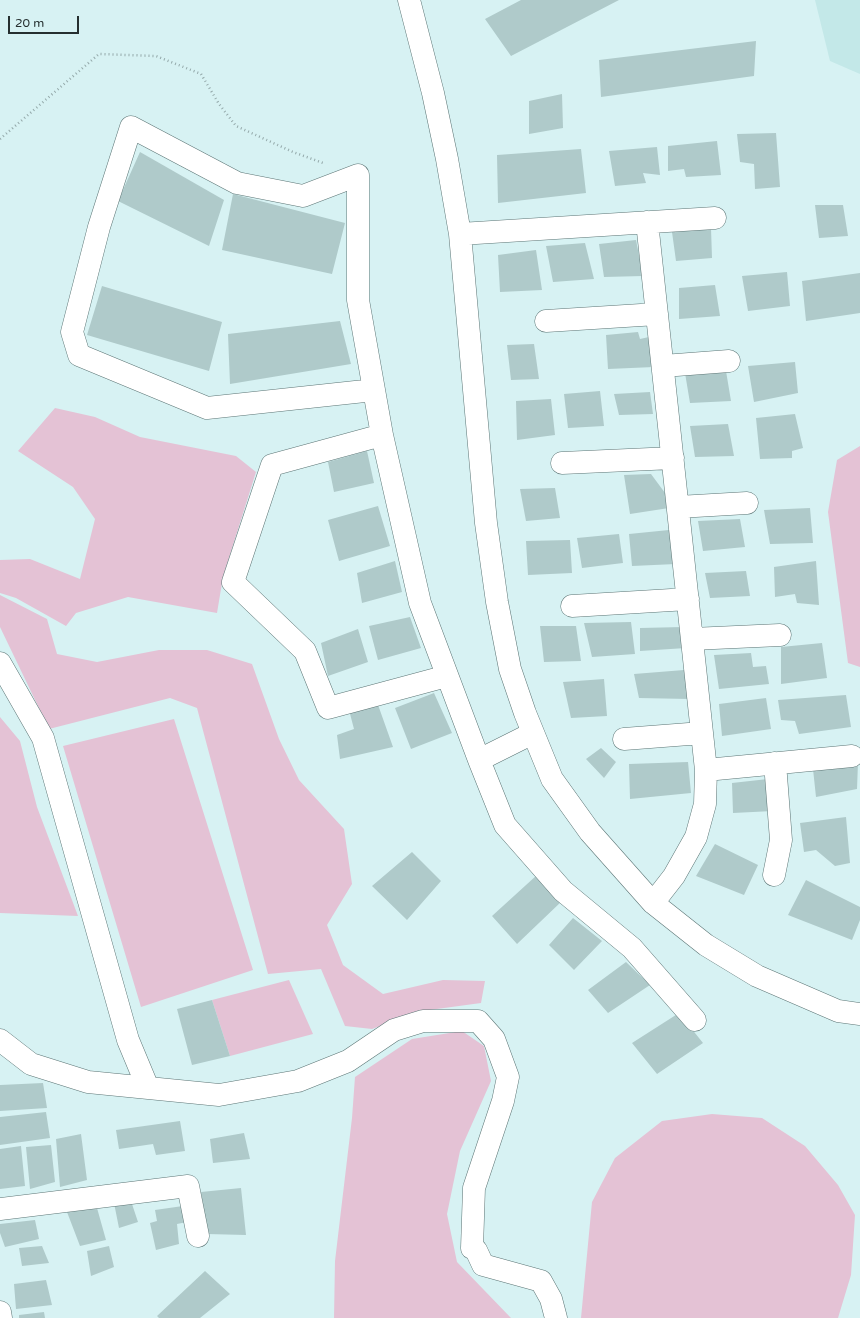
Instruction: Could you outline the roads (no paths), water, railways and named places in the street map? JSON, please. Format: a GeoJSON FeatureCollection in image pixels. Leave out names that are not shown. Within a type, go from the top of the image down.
{"type":"FeatureCollection","features":[{"type":"Feature","properties":{"kind":"street"},"geometry":{"type":"LineString","coordinates":[[409,0],[433,93],[447,159],[460,234],[486,523],[497,602],[510,669],[525,713],[552,779],[590,832],[653,902],[706,945],[757,976],[838,1011],[860,1014]]}},
{"type":"Feature","properties":{"kind":"street"},"geometry":{"type":"LineString","coordinates":[[374,390],[207,408],[79,355],[72,332],[99,227],[131,127],[237,183],[303,196],[358,176],[358,300],[374,390],[382,435],[420,603],[479,760],[505,825],[563,892],[632,948],[695,1020]]}},
{"type":"Feature","properties":{"kind":"street"},"geometry":{"type":"LineString","coordinates":[[460,234],[715,218]]}},
{"type":"Feature","properties":{"kind":"street"},"geometry":{"type":"LineString","coordinates":[[647,222],[706,770],[705,804],[696,837],[674,876],[653,902]]}},
{"type":"Feature","properties":{"kind":"street"},"geometry":{"type":"LineString","coordinates":[[546,321],[657,314]]}},
{"type":"Feature","properties":{"kind":"street"},"geometry":{"type":"LineString","coordinates":[[663,366],[729,361]]}},
{"type":"Feature","properties":{"kind":"street"},"geometry":{"type":"LineString","coordinates":[[382,435],[272,465],[234,582],[305,651],[328,708],[447,676]]}},
{"type":"Feature","properties":{"kind":"street"},"geometry":{"type":"LineString","coordinates":[[562,463],[673,458]]}},
{"type":"Feature","properties":{"kind":"street"},"geometry":{"type":"LineString","coordinates":[[678,507],[747,502]]}},
{"type":"Feature","properties":{"kind":"street"},"geometry":{"type":"LineString","coordinates":[[572,606],[688,599]]}},
{"type":"Feature","properties":{"kind":"street"},"geometry":{"type":"LineString","coordinates":[[692,639],[780,635]]}},
{"type":"Feature","properties":{"kind":"street"},"geometry":{"type":"LineString","coordinates":[[0,663],[43,738],[128,1040],[148,1088]]}},
{"type":"Feature","properties":{"kind":"street"},"geometry":{"type":"LineString","coordinates":[[479,760],[533,732]]}},
{"type":"Feature","properties":{"kind":"street"},"geometry":{"type":"LineString","coordinates":[[624,739],[702,733]]}},
{"type":"Feature","properties":{"kind":"street"},"geometry":{"type":"LineString","coordinates":[[706,770],[852,756]]}},
{"type":"Feature","properties":{"kind":"street"},"geometry":{"type":"LineString","coordinates":[[774,875],[781,840],[775,763]]}},
{"type":"Feature","properties":{"kind":"street"},"geometry":{"type":"LineString","coordinates":[[0,1040],[30,1064],[88,1082],[219,1095],[298,1081],[348,1061],[394,1030],[423,1021],[478,1021],[494,1039],[508,1076],[503,1101],[474,1188],[472,1248],[476,1250],[483,1266],[541,1281],[552,1299],[556,1318]]}},
{"type":"Feature","properties":{"kind":"street"},"geometry":{"type":"LineString","coordinates":[[0,1209],[188,1186],[198,1236]]}},
{"type":"Feature","properties":{"kind":"street"},"geometry":{"type":"LineString","coordinates":[[0,1312],[1,1318]]}}]}
